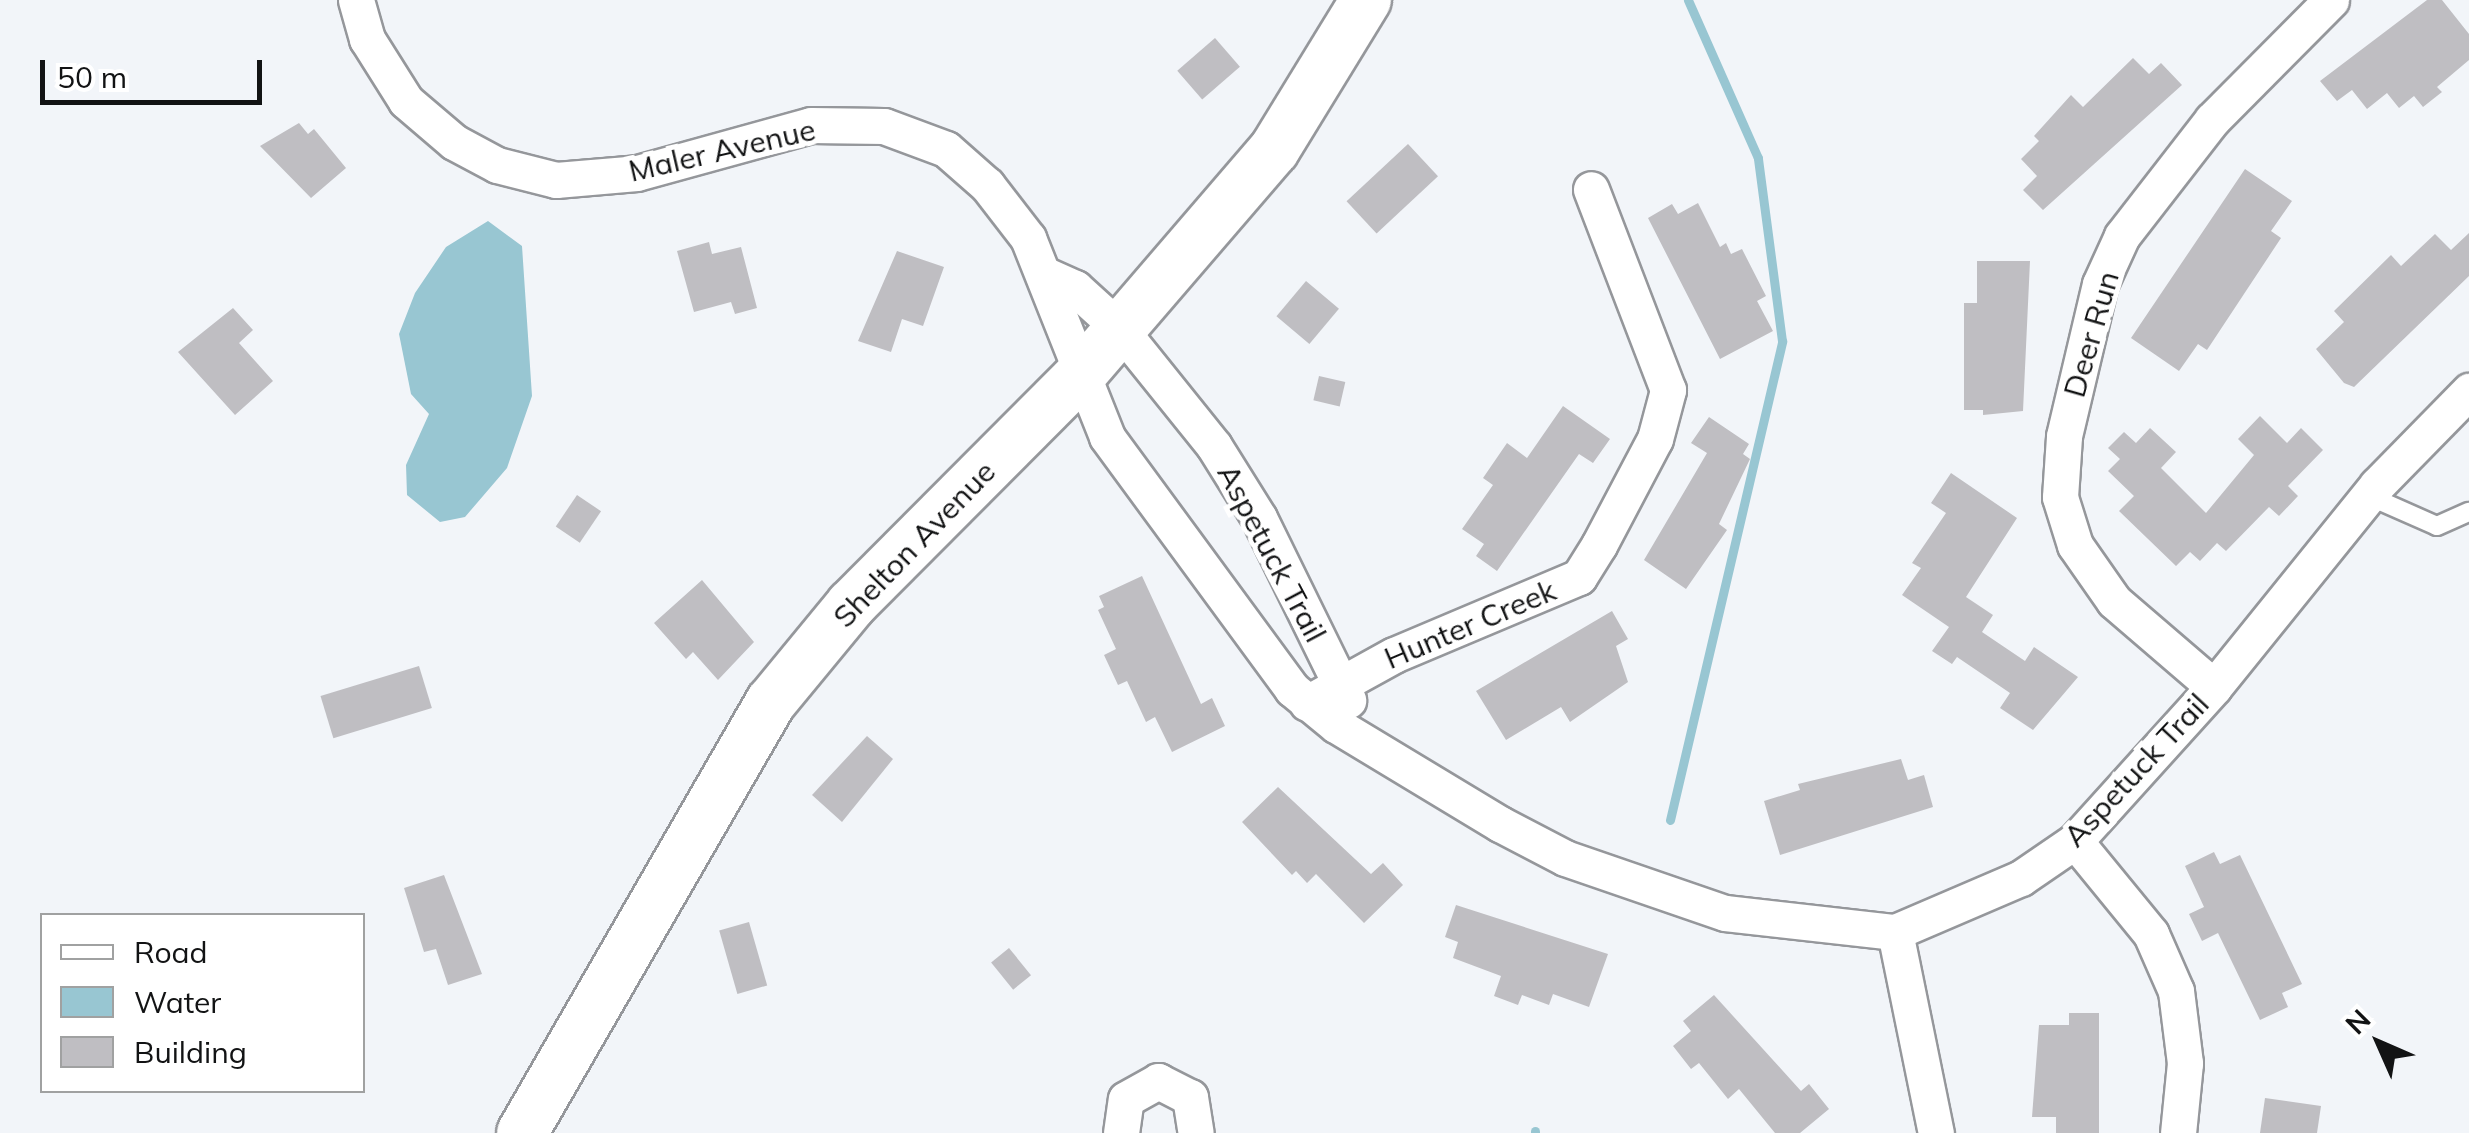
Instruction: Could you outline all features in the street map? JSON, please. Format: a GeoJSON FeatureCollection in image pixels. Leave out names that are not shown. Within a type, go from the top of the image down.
{"type":"FeatureCollection","features":[{"type":"Feature","properties":{"kind":"main road","name":"Shelton Avenue"},"geometry":{"type":"LineString","coordinates":[[522,1133],[771,702],[851,605],[1082,374],[1274,150],[1366,0]]}},
{"type":"Feature","properties":{"kind":"street","name":"Maler Avenue"},"geometry":{"type":"LineString","coordinates":[[356,0],[367,39],[406,101],[454,142],[497,165],[556,180],[638,173],[811,124],[884,126],[946,149],[987,185],[1048,276],[1082,374]]}},
{"type":"Feature","properties":{"kind":"street","name":"Deer Run"},"geometry":{"type":"LineString","coordinates":[[2214,687],[2114,601],[2081,555],[2060,497],[2064,436],[2095,302],[2122,236],[2212,120],[2331,0]]}},
{"type":"Feature","properties":{"kind":"street","name":"Hunter Creek"},"geometry":{"type":"LineString","coordinates":[[1308,703],[1339,682],[1579,577],[1655,439],[1668,390],[1591,190]]}},
{"type":"Feature","properties":{"kind":"street","name":"Maler Avenue"},"geometry":{"type":"LineString","coordinates":[[1048,276],[1075,288],[1120,329]]}},
{"type":"Feature","properties":{"kind":"street","name":"Aspetuck Trail"},"geometry":{"type":"LineString","coordinates":[[1120,329],[1245,492],[1366,743]]}},
{"type":"Feature","properties":{"kind":"street","name":"Aspetuck Trail"},"geometry":{"type":"LineString","coordinates":[[1082,374],[1107,437],[1277,674],[1308,703],[1366,743],[1565,858],[1682,902],[1774,920],[1895,932],[2006,886],[2075,841],[2214,687],[2368,496],[2469,391]]}},
{"type":"Feature","properties":{"kind":"street"},"geometry":{"type":"LineString","coordinates":[[2075,841],[2151,934],[2171,976],[2186,1063],[2178,1133]]}},
{"type":"Feature","properties":{"kind":"street"},"geometry":{"type":"LineString","coordinates":[[1895,932],[1936,1133]]}},
{"type":"Feature","properties":{"kind":"street"},"geometry":{"type":"LineString","coordinates":[[1121,1133],[1126,1099],[1158,1081],[1190,1097],[1196,1133]]}},
{"type":"Feature","properties":{"kind":"lane"},"geometry":{"type":"LineString","coordinates":[[2368,496],[2436,526],[2469,512]]}},
{"type":"Feature","properties":{"kind":"water"},"geometry":{"type":"Polygon","coordinates":[[[488,221],[522,246],[532,396],[507,468],[465,517],[440,522],[407,495],[406,465],[429,414],[411,394],[399,334],[415,293],[446,247],[488,221]]]}},
{"type":"Feature","properties":{"kind":"building"},"geometry":{"type":"Polygon","coordinates":[[[2427,0],[2442,0],[2469,34],[2469,60],[2437,87],[2442,92],[2423,107],[2414,96],[2399,108],[2387,93],[2367,109],[2352,90],[2337,101],[2320,81],[2427,0]]]}},
{"type":"Feature","properties":{"kind":"building"},"geometry":{"type":"Polygon","coordinates":[[[1215,38],[1240,67],[1202,99],[1177,71],[1215,38]]]}},
{"type":"Feature","properties":{"kind":"building"},"geometry":{"type":"Polygon","coordinates":[[[2133,58],[2149,74],[2161,63],[2182,85],[2043,210],[2023,190],[2037,176],[2021,159],[2039,141],[2034,136],[2071,95],[2083,107],[2133,58]]]}},
{"type":"Feature","properties":{"kind":"building"},"geometry":{"type":"Polygon","coordinates":[[[299,123],[308,134],[314,129],[346,168],[311,198],[260,146],[299,123]]]}},
{"type":"Feature","properties":{"kind":"building"},"geometry":{"type":"Polygon","coordinates":[[[1408,144],[1438,176],[1377,233],[1347,201],[1408,144]]]}},
{"type":"Feature","properties":{"kind":"building"},"geometry":{"type":"Polygon","coordinates":[[[2245,169],[2292,201],[2271,231],[2281,238],[2207,350],[2198,344],[2179,371],[2131,338],[2245,169]]]}},
{"type":"Feature","properties":{"kind":"building"},"geometry":{"type":"Polygon","coordinates":[[[1698,203],[1720,247],[1726,243],[1731,254],[1742,249],[1766,296],[1757,301],[1773,331],[1720,359],[1648,218],[1672,204],[1678,214],[1698,203]]]}},
{"type":"Feature","properties":{"kind":"building"},"geometry":{"type":"Polygon","coordinates":[[[2469,233],[2469,276],[2354,387],[2344,383],[2316,349],[2344,322],[2334,311],[2391,255],[2401,266],[2435,234],[2451,250],[2469,233]]]}},
{"type":"Feature","properties":{"kind":"building"},"geometry":{"type":"Polygon","coordinates":[[[709,242],[712,254],[741,247],[757,308],[735,314],[731,302],[694,312],[677,251],[709,242]]]}},
{"type":"Feature","properties":{"kind":"building"},"geometry":{"type":"Polygon","coordinates":[[[897,251],[944,267],[923,326],[902,319],[891,352],[858,341],[897,251]]]}},
{"type":"Feature","properties":{"kind":"building"},"geometry":{"type":"Polygon","coordinates":[[[1977,261],[2030,261],[2023,411],[1983,415],[1983,410],[1964,410],[1964,303],[1977,303],[1977,261]]]}},
{"type":"Feature","properties":{"kind":"building"},"geometry":{"type":"Polygon","coordinates":[[[1306,281],[1339,309],[1309,344],[1276,316],[1306,281]]]}},
{"type":"Feature","properties":{"kind":"building"},"geometry":{"type":"Polygon","coordinates":[[[233,308],[253,330],[239,343],[273,381],[235,415],[178,352],[233,308]]]}},
{"type":"Feature","properties":{"kind":"building"},"geometry":{"type":"Polygon","coordinates":[[[1319,376],[1345,382],[1340,406],[1313,400],[1319,376]]]}},
{"type":"Feature","properties":{"kind":"building"},"geometry":{"type":"Polygon","coordinates":[[[1563,406],[1610,439],[1593,463],[1579,454],[1497,571],[1476,556],[1484,544],[1462,529],[1493,485],[1483,478],[1507,443],[1527,458],[1563,406]]]}},
{"type":"Feature","properties":{"kind":"building"},"geometry":{"type":"Polygon","coordinates":[[[2260,416],[2287,443],[2301,428],[2323,450],[2288,486],[2298,496],[2279,516],[2269,507],[2226,551],[2217,543],[2200,561],[2190,552],[2176,566],[2119,511],[2134,496],[2108,471],[2120,459],[2108,448],[2124,432],[2136,443],[2150,428],[2176,452],[2161,468],[2206,513],[2254,455],[2238,439],[2260,416]]]}},
{"type":"Feature","properties":{"kind":"building"},"geometry":{"type":"Polygon","coordinates":[[[1709,417],[1749,444],[1743,454],[1750,459],[1719,524],[1727,530],[1686,589],[1644,560],[1707,453],[1691,443],[1709,417]]]}},
{"type":"Feature","properties":{"kind":"building"},"geometry":{"type":"Polygon","coordinates":[[[1951,473],[2017,518],[1966,597],[1993,615],[1982,632],[2025,661],[2034,647],[2078,677],[2033,730],[2000,708],[2010,693],[1957,657],[1952,664],[1932,651],[1949,627],[1902,595],[1921,568],[1912,563],[1946,513],[1931,503],[1951,473]]]}},
{"type":"Feature","properties":{"kind":"building"},"geometry":{"type":"Polygon","coordinates":[[[577,495],[601,511],[580,543],[556,527],[577,495]]]}},
{"type":"Feature","properties":{"kind":"building"},"geometry":{"type":"Polygon","coordinates":[[[1142,576],[1201,704],[1212,698],[1225,726],[1172,752],[1155,717],[1146,722],[1127,681],[1118,685],[1104,655],[1116,649],[1098,610],[1104,607],[1099,596],[1142,576]]]}},
{"type":"Feature","properties":{"kind":"building"},"geometry":{"type":"Polygon","coordinates":[[[702,580],[754,642],[718,680],[693,652],[686,659],[654,623],[702,580]]]}},
{"type":"Feature","properties":{"kind":"building"},"geometry":{"type":"Polygon","coordinates":[[[1612,611],[1628,639],[1616,646],[1628,682],[1570,722],[1561,707],[1506,740],[1476,691],[1612,611]]]}},
{"type":"Feature","properties":{"kind":"building"},"geometry":{"type":"Polygon","coordinates":[[[419,666],[432,708],[333,738],[321,696],[419,666]]]}},
{"type":"Feature","properties":{"kind":"building"},"geometry":{"type":"Polygon","coordinates":[[[867,736],[893,759],[842,822],[812,795],[867,736]]]}},
{"type":"Feature","properties":{"kind":"building"},"geometry":{"type":"Polygon","coordinates":[[[1901,759],[1908,780],[1924,775],[1933,807],[1780,855],[1764,801],[1800,790],[1798,784],[1901,759]]]}},
{"type":"Feature","properties":{"kind":"building"},"geometry":{"type":"Polygon","coordinates":[[[1278,787],[1371,874],[1383,863],[1403,885],[1364,923],[1316,874],[1307,883],[1296,871],[1292,875],[1242,822],[1278,787]]]}},
{"type":"Feature","properties":{"kind":"building"},"geometry":{"type":"Polygon","coordinates":[[[2214,852],[2220,864],[2240,855],[2302,984],[2282,993],[2288,1007],[2260,1020],[2218,933],[2202,941],[2189,914],[2204,907],[2185,866],[2214,852]]]}},
{"type":"Feature","properties":{"kind":"building"},"geometry":{"type":"Polygon","coordinates":[[[444,875],[482,974],[448,985],[436,949],[424,952],[404,888],[444,875]]]}},
{"type":"Feature","properties":{"kind":"building"},"geometry":{"type":"Polygon","coordinates":[[[1456,905],[1608,954],[1589,1007],[1553,994],[1549,1005],[1522,995],[1518,1005],[1494,996],[1501,976],[1453,958],[1458,942],[1445,937],[1456,905]]]}},
{"type":"Feature","properties":{"kind":"building"},"geometry":{"type":"Polygon","coordinates":[[[749,922],[767,985],[737,994],[719,931],[749,922]]]}},
{"type":"Feature","properties":{"kind":"building"},"geometry":{"type":"Polygon","coordinates":[[[1009,948],[1031,975],[1013,990],[991,962],[1009,948]]]}},
{"type":"Feature","properties":{"kind":"building"},"geometry":{"type":"Polygon","coordinates":[[[1714,995],[1801,1091],[1809,1084],[1829,1109],[1800,1133],[1775,1133],[1739,1089],[1728,1099],[1699,1063],[1691,1069],[1673,1046],[1691,1031],[1683,1021],[1714,995]]]}},
{"type":"Feature","properties":{"kind":"building"},"geometry":{"type":"Polygon","coordinates":[[[2069,1013],[2099,1013],[2099,1133],[2056,1133],[2056,1117],[2032,1117],[2039,1025],[2069,1025],[2069,1013]]]}},
{"type":"Feature","properties":{"kind":"building"},"geometry":{"type":"Polygon","coordinates":[[[2265,1098],[2321,1106],[2317,1133],[2260,1133],[2265,1098]]]}},
{"type":"Feature","properties":{"kind":"waterway"},"geometry":{"type":"LineString","coordinates":[[1670,820],[1782,341],[1758,158],[1688,0]]}}]}
